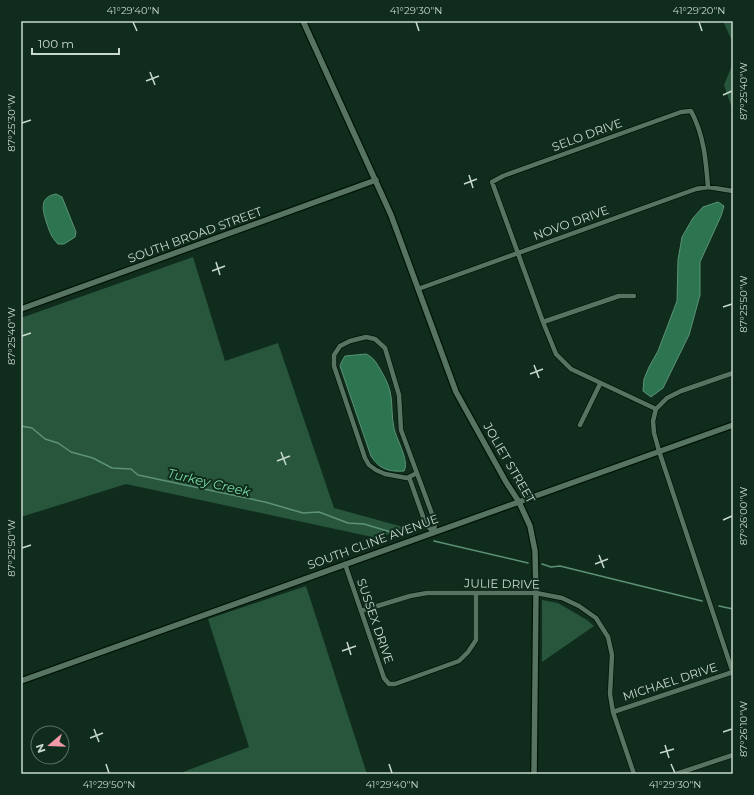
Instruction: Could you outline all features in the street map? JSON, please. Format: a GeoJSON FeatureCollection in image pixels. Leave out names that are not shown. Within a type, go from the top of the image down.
{"type":"FeatureCollection","features":[{"type":"Feature","properties":{"kind":"street","name":"JOLIET STREET"},"geometry":{"type":"LineString","coordinates":[[303,21],[392,215],[456,392],[506,482],[520,502],[530,526],[533,539],[536,593],[534,774]]}},
{"type":"Feature","properties":{"kind":"street","name":"SELO DRIVE"},"geometry":{"type":"LineString","coordinates":[[518,253],[492,182],[503,176],[680,112],[691,111],[700,133],[705,155],[708,187]]}},
{"type":"Feature","properties":{"kind":"street","name":"SOUTH BROAD STREET"},"geometry":{"type":"LineString","coordinates":[[21,309],[376,180]]}},
{"type":"Feature","properties":{"kind":"street","name":"NOVO DRIVE"},"geometry":{"type":"LineString","coordinates":[[418,289],[682,193],[708,187],[733,191]]}},
{"type":"Feature","properties":{"kind":"street"},"geometry":{"type":"LineString","coordinates":[[518,253],[556,354],[571,369],[656,410]]}},
{"type":"Feature","properties":{"kind":"street"},"geometry":{"type":"LineString","coordinates":[[543,322],[619,296],[634,296]]}},
{"type":"Feature","properties":{"kind":"street"},"geometry":{"type":"LineString","coordinates":[[417,473],[407,478],[385,474],[376,470],[365,458],[334,366],[334,356],[340,346],[350,341],[366,337],[375,339],[385,348],[399,395],[401,430],[417,473],[435,522],[434,532]]}},
{"type":"Feature","properties":{"kind":"street"},"geometry":{"type":"LineString","coordinates":[[733,373],[667,398],[656,410],[653,421],[654,434],[659,451],[733,673]]}},
{"type":"Feature","properties":{"kind":"street"},"geometry":{"type":"LineString","coordinates":[[580,425],[600,384]]}},
{"type":"Feature","properties":{"kind":"street","name":"SOUTH CLINE AVENUE"},"geometry":{"type":"LineString","coordinates":[[21,682],[733,425]]}},
{"type":"Feature","properties":{"kind":"street"},"geometry":{"type":"LineString","coordinates":[[409,477],[426,525],[434,532]]}},
{"type":"Feature","properties":{"kind":"street","name":"SUSSEX DRIVE"},"geometry":{"type":"LineString","coordinates":[[345,564],[384,678],[389,684],[395,684],[459,661],[468,652],[476,640],[476,593]]}},
{"type":"Feature","properties":{"kind":"street","name":"JULIE DRIVE"},"geometry":{"type":"LineString","coordinates":[[361,611],[426,593],[536,593],[562,598],[579,606],[596,618],[608,637],[612,655],[610,694],[613,712],[634,774]]}},
{"type":"Feature","properties":{"kind":"street","name":"MICHAEL DRIVE"},"geometry":{"type":"LineString","coordinates":[[613,712],[733,673]]}},
{"type":"Feature","properties":{"kind":"street"},"geometry":{"type":"LineString","coordinates":[[676,774],[733,755]]}},
{"type":"Feature","properties":{"kind":"shaded area"},"geometry":{"type":"Polygon","coordinates":[[[723,21],[733,21],[733,43],[723,21]]]}},
{"type":"Feature","properties":{"kind":"shaded area"},"geometry":{"type":"Polygon","coordinates":[[[733,63],[733,111],[724,85],[733,63]]]}},
{"type":"Feature","properties":{"kind":"shaded area"},"geometry":{"type":"Polygon","coordinates":[[[56,194],[62,197],[76,232],[75,237],[64,244],[58,244],[50,233],[43,208],[45,200],[51,195],[56,194]]]}},
{"type":"Feature","properties":{"kind":"shaded area"},"geometry":{"type":"Polygon","coordinates":[[[718,202],[724,206],[700,262],[700,295],[689,335],[663,388],[651,397],[643,391],[644,379],[658,351],[677,301],[678,260],[682,237],[693,218],[703,207],[718,202]]]}},
{"type":"Feature","properties":{"kind":"shaded area"},"geometry":{"type":"Polygon","coordinates":[[[193,257],[225,361],[278,343],[334,508],[407,528],[377,538],[126,484],[21,517],[21,318],[193,257]]]}},
{"type":"Feature","properties":{"kind":"shaded area"},"geometry":{"type":"Polygon","coordinates":[[[366,354],[376,362],[389,388],[395,433],[404,456],[404,471],[385,469],[377,464],[371,456],[340,366],[345,356],[366,354]]]}},
{"type":"Feature","properties":{"kind":"shaded area"},"geometry":{"type":"Polygon","coordinates":[[[306,586],[367,774],[178,774],[249,747],[208,619],[306,586]]]}},
{"type":"Feature","properties":{"kind":"shaded area"},"geometry":{"type":"Polygon","coordinates":[[[542,600],[558,603],[587,620],[594,626],[542,662],[542,600]]]}},
{"type":"Feature","properties":{"kind":"waterway","name":"Turkey Creek"},"geometry":{"type":"LineString","coordinates":[[21,426],[32,428],[45,439],[58,443],[71,452],[93,458],[112,468],[131,469],[138,475],[265,502],[303,513],[319,512],[348,523],[364,524],[401,535]]}},
{"type":"Feature","properties":{"kind":"waterway","name":"Turkey Creek"},"geometry":{"type":"LineString","coordinates":[[434,541],[528,563]]}},
{"type":"Feature","properties":{"kind":"waterway","name":"Turkey Creek"},"geometry":{"type":"LineString","coordinates":[[542,564],[551,567],[560,566],[702,601]]}},
{"type":"Feature","properties":{"kind":"waterway","name":"Turkey Creek"},"geometry":{"type":"LineString","coordinates":[[719,606],[733,609]]}}]}
